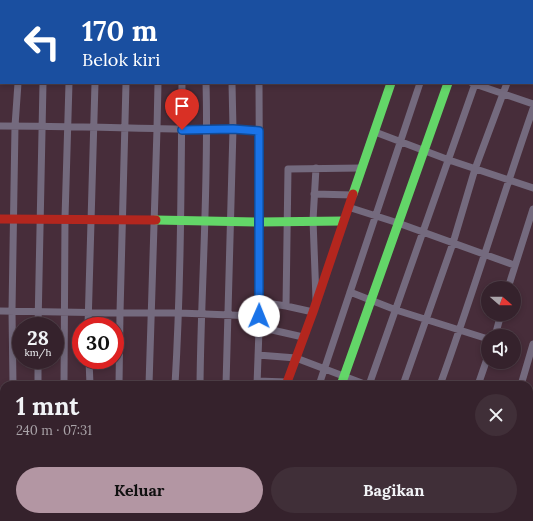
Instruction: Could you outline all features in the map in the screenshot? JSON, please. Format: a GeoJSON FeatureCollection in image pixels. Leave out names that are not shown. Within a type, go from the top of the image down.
{"type":"FeatureCollection","features":[{"type":"Feature","properties":{"kind":"street"},"geometry":{"type":"LineString","coordinates":[[13,381],[12,311],[15,126],[18,84]]}},
{"type":"Feature","properties":{"kind":"street"},"geometry":{"type":"LineString","coordinates":[[38,317],[43,84]]}},
{"type":"Feature","properties":{"kind":"street"},"geometry":{"type":"LineString","coordinates":[[64,381],[67,126],[69,84]]}},
{"type":"Feature","properties":{"kind":"street"},"geometry":{"type":"LineString","coordinates":[[88,317],[95,84]]}},
{"type":"Feature","properties":{"kind":"street"},"geometry":{"type":"LineString","coordinates":[[119,381],[126,84]]}},
{"type":"Feature","properties":{"kind":"street"},"geometry":{"type":"LineString","coordinates":[[149,381],[158,129],[158,84]]}},
{"type":"Feature","properties":{"kind":"street"},"geometry":{"type":"LineString","coordinates":[[175,381],[179,313],[182,84]]}},
{"type":"Feature","properties":{"kind":"street"},"geometry":{"type":"LineString","coordinates":[[200,381],[207,130],[206,84]]}},
{"type":"Feature","properties":{"kind":"street"},"geometry":{"type":"LineString","coordinates":[[226,381],[233,129],[232,84]]}},
{"type":"Feature","properties":{"kind":"street"},"geometry":{"type":"LineString","coordinates":[[257,381],[260,302],[259,84]]}},
{"type":"Feature","properties":{"kind":"street"},"geometry":{"type":"LineString","coordinates":[[287,381],[315,308],[343,221],[391,84]]}},
{"type":"Feature","properties":{"kind":"street"},"geometry":{"type":"LineString","coordinates":[[320,381],[420,84]]}},
{"type":"Feature","properties":{"kind":"street"},"geometry":{"type":"LineString","coordinates":[[258,355],[296,358],[325,369],[342,381],[448,84]]}},
{"type":"Feature","properties":{"kind":"street"},"geometry":{"type":"LineString","coordinates":[[369,381],[449,160],[474,84],[533,104]]}},
{"type":"Feature","properties":{"kind":"street"},"geometry":{"type":"LineString","coordinates":[[404,381],[453,243],[475,170],[507,84]]}},
{"type":"Feature","properties":{"kind":"street"},"geometry":{"type":"LineString","coordinates":[[441,381],[460,330],[508,180],[533,109]]}},
{"type":"Feature","properties":{"kind":"street"},"geometry":{"type":"LineString","coordinates":[[0,126],[67,126],[182,130],[233,129],[259,131]]}},
{"type":"Feature","properties":{"kind":"street"},"geometry":{"type":"LineString","coordinates":[[375,132],[475,170],[533,188]]}},
{"type":"Feature","properties":{"kind":"street"},"geometry":{"type":"LineString","coordinates":[[315,308],[313,220],[316,168]]}},
{"type":"Feature","properties":{"kind":"street"},"geometry":{"type":"LineString","coordinates":[[286,306],[288,169],[361,168]]}},
{"type":"Feature","properties":{"kind":"street"},"geometry":{"type":"LineString","coordinates":[[314,194],[353,195]]}},
{"type":"Feature","properties":{"kind":"street"},"geometry":{"type":"LineString","coordinates":[[348,207],[398,223],[514,265]]}},
{"type":"Feature","properties":{"kind":"street"},"geometry":{"type":"LineString","coordinates":[[510,281],[533,209]]}},
{"type":"Feature","properties":{"kind":"street"},"geometry":{"type":"LineString","coordinates":[[0,219],[66,218],[205,222],[287,222],[313,220],[343,221]]}},
{"type":"Feature","properties":{"kind":"street"},"geometry":{"type":"LineString","coordinates":[[350,292],[396,310],[481,337]]}},
{"type":"Feature","properties":{"kind":"street"},"geometry":{"type":"LineString","coordinates":[[260,302],[315,308]]}},
{"type":"Feature","properties":{"kind":"street"},"geometry":{"type":"LineString","coordinates":[[0,310],[120,313],[152,312],[259,316]]}},
{"type":"Feature","properties":{"kind":"street"},"geometry":{"type":"LineString","coordinates":[[259,327],[303,337]]}},
{"type":"Feature","properties":{"kind":"street"},"geometry":{"type":"LineString","coordinates":[[522,381],[533,344]]}},
{"type":"Feature","properties":{"kind":"street"},"geometry":{"type":"LineString","coordinates":[[38,369],[38,381]]}},
{"type":"Feature","properties":{"kind":"street"},"geometry":{"type":"LineString","coordinates":[[89,369],[90,381]]}},
{"type":"Feature","properties":{"kind":"street"},"geometry":{"type":"LineString","coordinates":[[479,381],[484,369]]}},
{"type":"Feature","properties":{"kind":"traffic: fast"},"geometry":{"type":"LineString","coordinates":[[353,194],[391,84]]}},
{"type":"Feature","properties":{"kind":"traffic: fast"},"geometry":{"type":"LineString","coordinates":[[342,381],[448,84]]}},
{"type":"Feature","properties":{"kind":"traffic: fast"},"geometry":{"type":"LineString","coordinates":[[156,220],[259,222],[343,221]]}},
{"type":"Feature","properties":{"kind":"traffic: jam"},"geometry":{"type":"LineString","coordinates":[[287,381],[313,312],[353,194]]}},
{"type":"Feature","properties":{"kind":"traffic: jam"},"geometry":{"type":"LineString","coordinates":[[0,219],[156,220]]}},
{"type":"Feature","properties":{"kind":"route"},"geometry":{"type":"LineString","coordinates":[[182,130],[233,129],[259,131],[259,316]]}}]}
